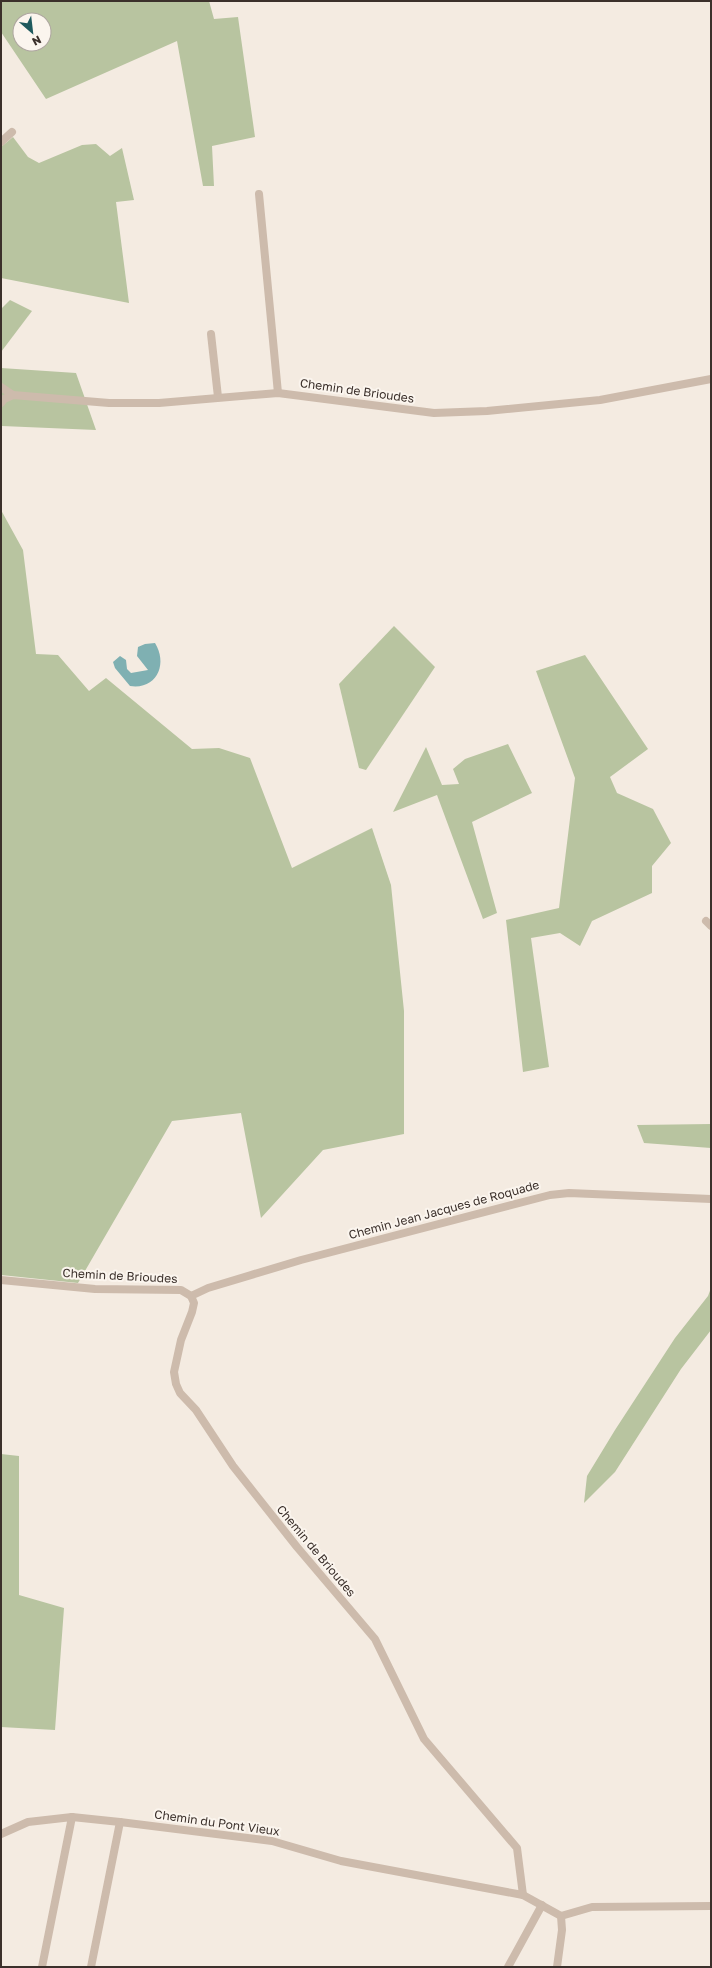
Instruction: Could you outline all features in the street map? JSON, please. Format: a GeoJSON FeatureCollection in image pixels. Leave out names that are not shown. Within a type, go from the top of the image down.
{"type":"FeatureCollection","features":[{"type":"Feature","properties":{"kind":"street"},"geometry":{"type":"LineString","coordinates":[[1,142],[12,132]]}},
{"type":"Feature","properties":{"kind":"street"},"geometry":{"type":"LineString","coordinates":[[259,194],[278,393]]}},
{"type":"Feature","properties":{"kind":"street"},"geometry":{"type":"LineString","coordinates":[[211,334],[218,398]]}},
{"type":"Feature","properties":{"kind":"street","name":"Chemin de Brioudes"},"geometry":{"type":"LineString","coordinates":[[13,395],[109,403],[159,403],[278,393],[396,409],[441,413],[487,411],[600,400],[711,379]]}},
{"type":"Feature","properties":{"kind":"street"},"geometry":{"type":"LineString","coordinates":[[1,387],[13,395]]}},
{"type":"Feature","properties":{"kind":"street"},"geometry":{"type":"LineString","coordinates":[[1,403],[4,398],[13,395]]}},
{"type":"Feature","properties":{"kind":"street","name":"Chemin Jean Jacques de Roquade"},"geometry":{"type":"LineString","coordinates":[[191,1296],[198,1291],[301,1260],[550,1195],[569,1193],[711,1199]]}},
{"type":"Feature","properties":{"kind":"street","name":"Chemin de Brioudes"},"geometry":{"type":"LineString","coordinates":[[1,1280],[95,1289],[181,1290],[191,1296],[194,1303],[192,1312],[180,1340],[174,1372],[176,1384],[180,1393],[196,1410],[233,1466],[292,1541],[375,1639],[424,1739],[517,1848],[523,1895]]}},
{"type":"Feature","properties":{"kind":"street"},"geometry":{"type":"LineString","coordinates":[[42,1967],[72,1817]]}},
{"type":"Feature","properties":{"kind":"street","name":"Chemin du Pont Vieux"},"geometry":{"type":"LineString","coordinates":[[1,1834],[28,1822],[72,1817],[120,1822],[272,1841],[341,1861],[523,1895]]}},
{"type":"Feature","properties":{"kind":"street"},"geometry":{"type":"LineString","coordinates":[[91,1967],[120,1822]]}},
{"type":"Feature","properties":{"kind":"street"},"geometry":{"type":"LineString","coordinates":[[523,1895],[561,1916],[592,1907],[711,1906]]}},
{"type":"Feature","properties":{"kind":"street"},"geometry":{"type":"LineString","coordinates":[[508,1967],[542,1905]]}},
{"type":"Feature","properties":{"kind":"street"},"geometry":{"type":"LineString","coordinates":[[557,1967],[562,1930],[561,1916]]}},
{"type":"Feature","properties":{"kind":"green space"},"geometry":{"type":"Polygon","coordinates":[[[1,1],[209,1],[214,19],[238,17],[255,137],[212,146],[214,186],[203,186],[177,41],[46,99],[14,52],[52,52],[52,12],[12,12],[12,48],[1,32],[1,1]]]}},
{"type":"Feature","properties":{"kind":"green space"},"geometry":{"type":"Polygon","coordinates":[[[13,137],[28,157],[39,163],[82,145],[96,144],[110,156],[122,148],[134,200],[116,202],[129,303],[1,278],[1,147],[13,137]]]}},
{"type":"Feature","properties":{"kind":"green space"},"geometry":{"type":"Polygon","coordinates":[[[10,300],[32,311],[1,352],[1,309],[10,300]]]}},
{"type":"Feature","properties":{"kind":"green space"},"geometry":{"type":"Polygon","coordinates":[[[1,368],[76,373],[96,430],[2,426],[1,437],[1,368]]]}},
{"type":"Feature","properties":{"kind":"green space"},"geometry":{"type":"Polygon","coordinates":[[[1,510],[23,550],[36,654],[58,655],[89,691],[106,678],[192,749],[219,748],[250,758],[292,868],[372,828],[391,885],[404,1011],[404,1134],[323,1150],[261,1218],[241,1113],[172,1121],[78,1283],[1,1275],[1,510]]]}},
{"type":"Feature","properties":{"kind":"green space"},"geometry":{"type":"Polygon","coordinates":[[[394,626],[435,667],[366,770],[359,768],[339,684],[394,626]]]}},
{"type":"Feature","properties":{"kind":"green space"},"geometry":{"type":"Polygon","coordinates":[[[585,655],[648,749],[610,777],[617,793],[653,809],[671,843],[652,866],[652,893],[592,921],[580,946],[560,933],[531,938],[549,1067],[523,1072],[506,920],[559,908],[575,778],[536,671],[585,655]]]}},
{"type":"Feature","properties":{"kind":"green space"},"geometry":{"type":"Polygon","coordinates":[[[508,744],[532,793],[472,822],[497,913],[483,919],[437,795],[393,812],[426,747],[442,785],[459,784],[453,769],[465,759],[508,744]]]}},
{"type":"Feature","properties":{"kind":"green space"},"geometry":{"type":"Polygon","coordinates":[[[711,1124],[711,1148],[644,1143],[637,1125],[711,1124]]]}},
{"type":"Feature","properties":{"kind":"green space"},"geometry":{"type":"Polygon","coordinates":[[[711,1288],[711,1330],[681,1369],[615,1472],[584,1503],[587,1476],[675,1338],[708,1296],[711,1288]]]}},
{"type":"Feature","properties":{"kind":"green space"},"geometry":{"type":"Polygon","coordinates":[[[1,1454],[19,1456],[19,1595],[64,1608],[55,1730],[1,1727],[1,1454]]]}},
{"type":"Feature","properties":{"kind":"water"},"geometry":{"type":"Polygon","coordinates":[[[155,643],[159,651],[160,659],[158,674],[147,684],[130,686],[115,668],[113,662],[120,656],[126,660],[127,669],[131,673],[148,670],[137,656],[138,647],[145,644],[155,643]]]}}]}
